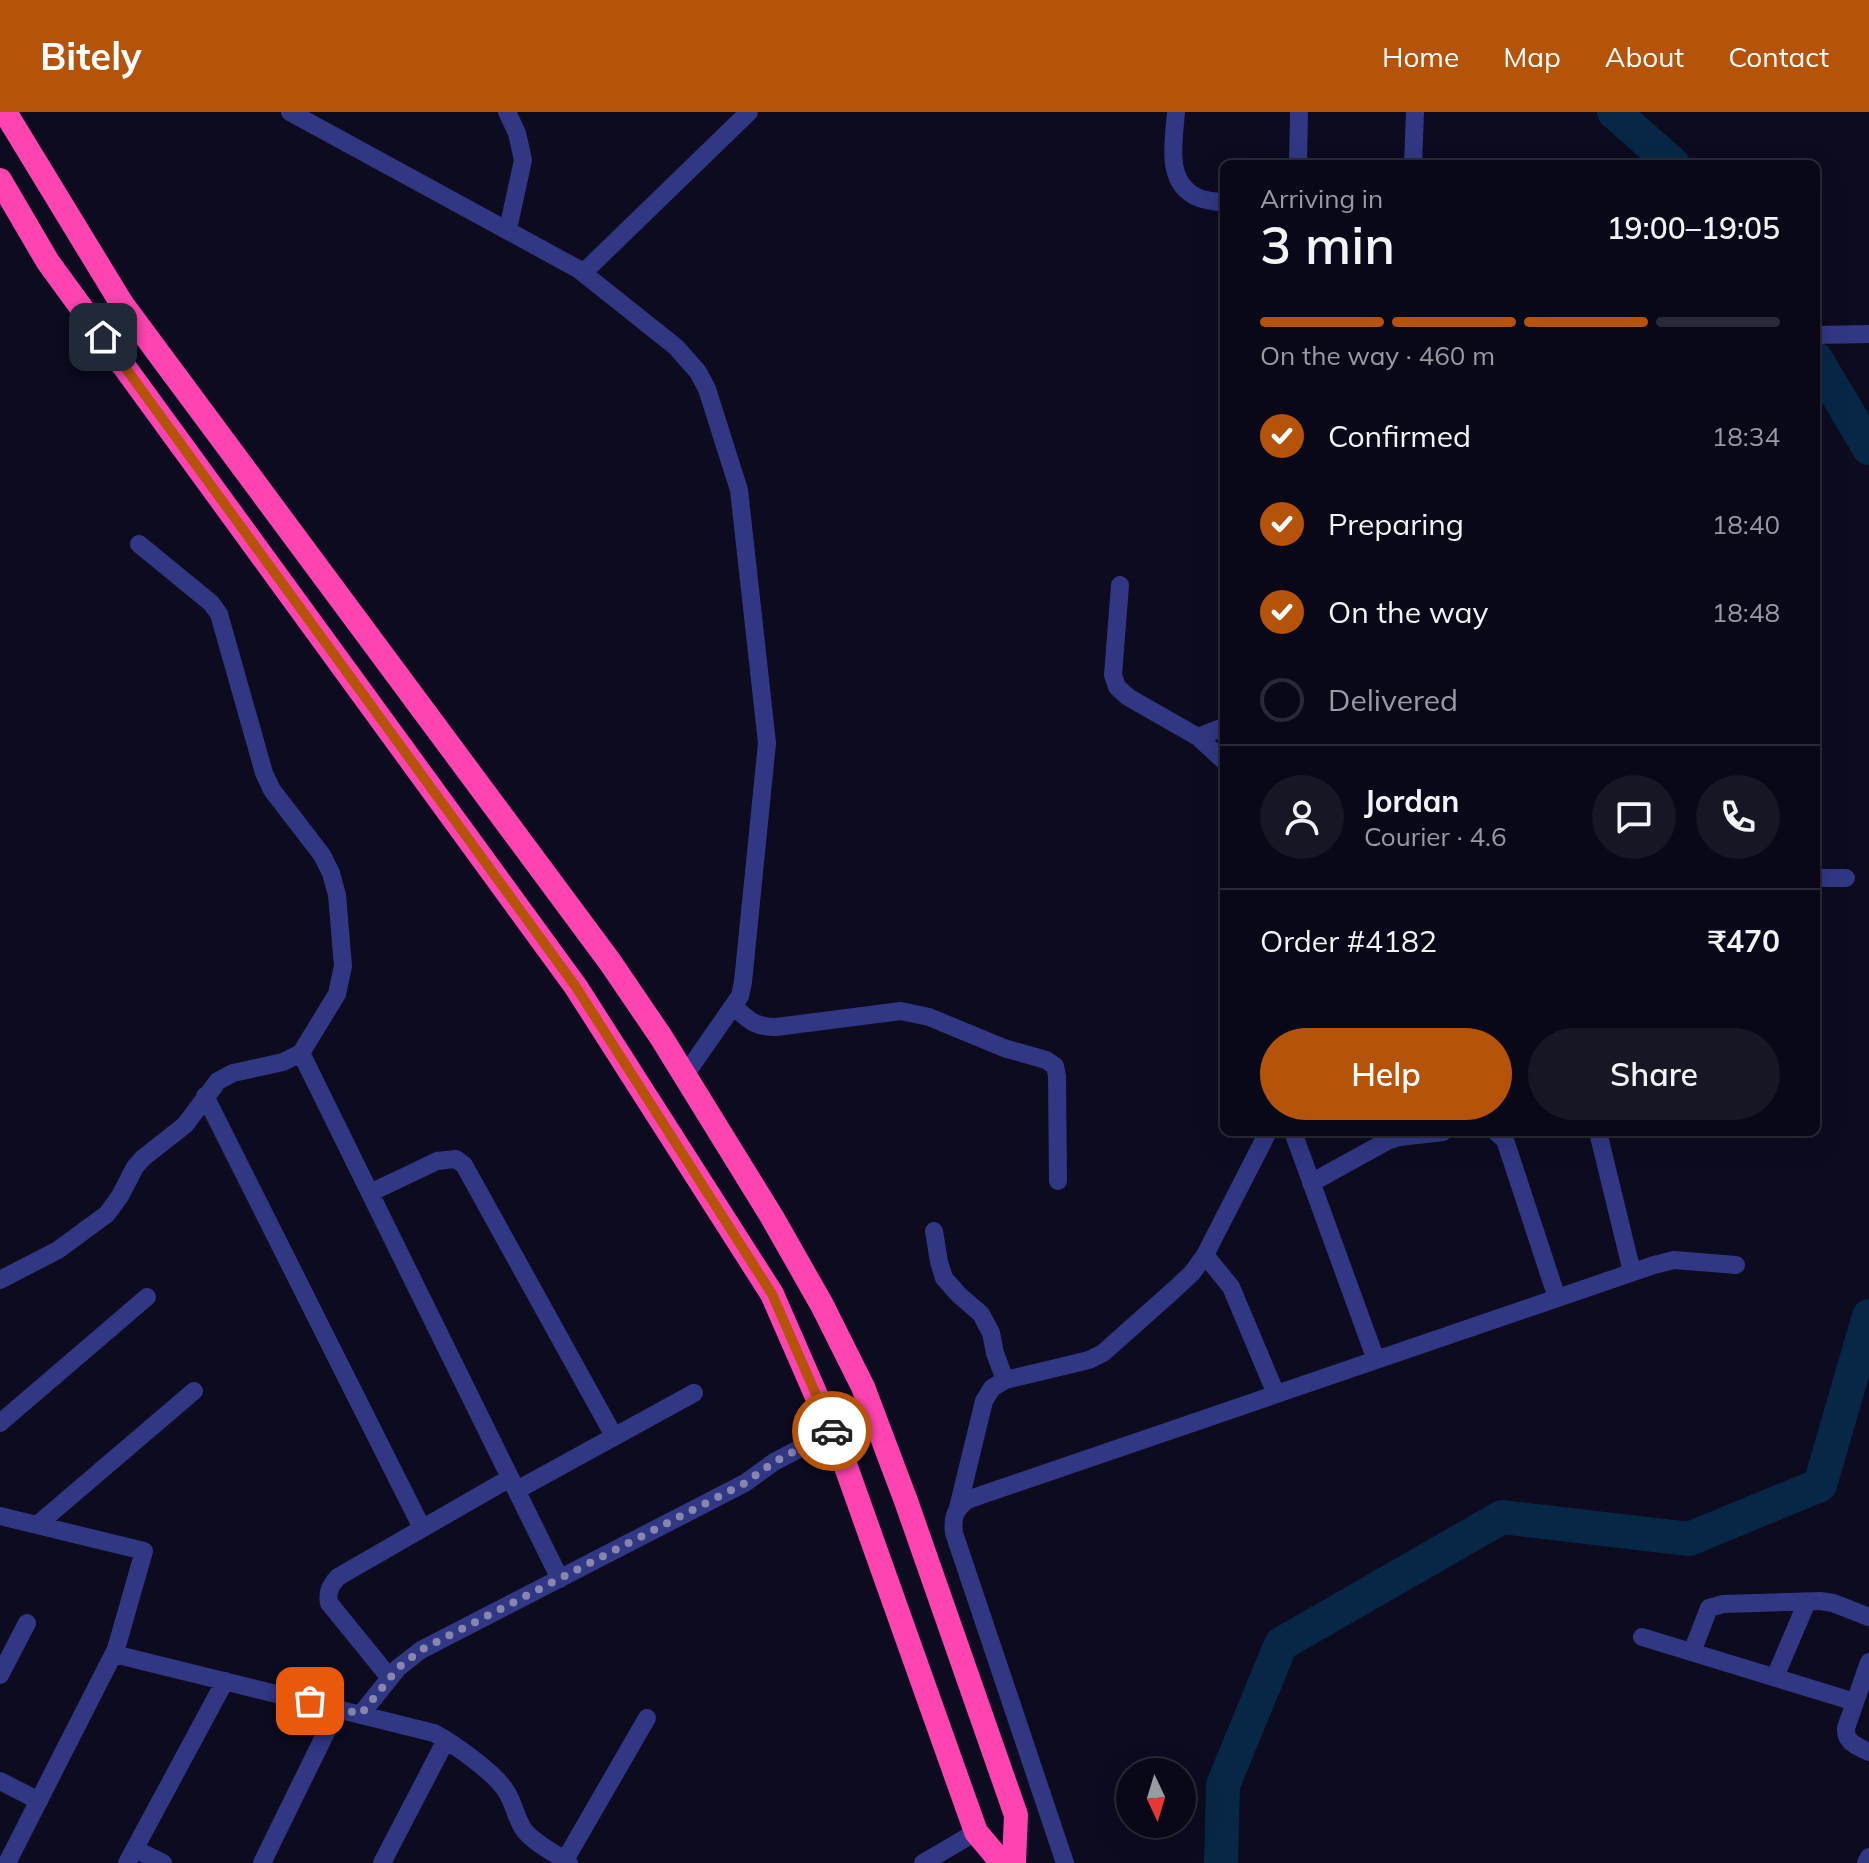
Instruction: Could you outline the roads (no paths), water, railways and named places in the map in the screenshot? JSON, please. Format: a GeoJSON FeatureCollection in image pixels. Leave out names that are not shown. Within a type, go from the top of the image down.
{"type":"FeatureCollection","features":[{"type":"Feature","properties":{"kind":"highway"},"geometry":{"type":"LineString","coordinates":[[5,112],[122,304],[645,1012],[779,1230],[822,1305],[863,1387],[906,1501],[1016,1815],[1014,1863]]}},
{"type":"Feature","properties":{"kind":"highway"},"geometry":{"type":"LineString","coordinates":[[0,180],[48,262],[576,987],[772,1294],[833,1431],[976,1832],[1002,1863]]}},
{"type":"Feature","properties":{"kind":"street"},"geometry":{"type":"LineString","coordinates":[[290,112],[567,261],[676,347],[698,372],[707,389],[739,490],[767,743],[740,996],[685,1075]]}},
{"type":"Feature","properties":{"kind":"street"},"geometry":{"type":"LineString","coordinates":[[507,112],[517,133],[523,160],[508,229]]}},
{"type":"Feature","properties":{"kind":"street"},"geometry":{"type":"LineString","coordinates":[[583,273],[749,112]]}},
{"type":"Feature","properties":{"kind":"street"},"geometry":{"type":"LineString","coordinates":[[1176,112],[1173,165],[1176,178],[1199,198],[1220,202]]}},
{"type":"Feature","properties":{"kind":"street"},"geometry":{"type":"LineString","coordinates":[[1298,160],[1299,112]]}},
{"type":"Feature","properties":{"kind":"street"},"geometry":{"type":"LineString","coordinates":[[1413,160],[1415,112]]}},
{"type":"Feature","properties":{"kind":"street"},"geometry":{"type":"LineString","coordinates":[[1820,335],[1869,334]]}},
{"type":"Feature","properties":{"kind":"street"},"geometry":{"type":"LineString","coordinates":[[0,1280],[58,1250],[107,1214],[135,1167],[185,1125],[213,1086],[225,1076],[283,1062],[301,1053],[337,994],[341,981],[343,966],[337,895],[331,873],[322,855],[272,790],[264,773],[219,614],[211,603],[139,544]]}},
{"type":"Feature","properties":{"kind":"street"},"geometry":{"type":"LineString","coordinates":[[1120,585],[1113,675],[1117,687],[1128,697],[1198,737],[1220,757]]}},
{"type":"Feature","properties":{"kind":"street"},"geometry":{"type":"LineString","coordinates":[[1198,737],[1220,729]]}},
{"type":"Feature","properties":{"kind":"street"},"geometry":{"type":"LineString","coordinates":[[1820,878],[1846,878]]}},
{"type":"Feature","properties":{"kind":"street"},"geometry":{"type":"LineString","coordinates":[[733,1006],[753,1024],[763,1027],[901,1011],[929,1017],[1004,1048],[1046,1060],[1055,1066],[1057,1076],[1058,1181]]}},
{"type":"Feature","properties":{"kind":"street"},"geometry":{"type":"LineString","coordinates":[[301,1053],[560,1579]]}},
{"type":"Feature","properties":{"kind":"street"},"geometry":{"type":"LineString","coordinates":[[205,1096],[422,1528]]}},
{"type":"Feature","properties":{"kind":"street"},"geometry":{"type":"LineString","coordinates":[[1065,1863],[954,1533],[952,1519],[958,1508],[984,1401],[992,1388],[1005,1380],[1089,1360],[1103,1353],[1175,1289],[1205,1255],[1266,1136]]}},
{"type":"Feature","properties":{"kind":"street"},"geometry":{"type":"LineString","coordinates":[[1294,1136],[1376,1360]]}},
{"type":"Feature","properties":{"kind":"street"},"geometry":{"type":"LineString","coordinates":[[1311,1183],[1387,1141],[1409,1136]]}},
{"type":"Feature","properties":{"kind":"street"},"geometry":{"type":"LineString","coordinates":[[1502,1136],[1557,1298]]}},
{"type":"Feature","properties":{"kind":"street"},"geometry":{"type":"LineString","coordinates":[[1599,1136],[1632,1272]]}},
{"type":"Feature","properties":{"kind":"street"},"geometry":{"type":"LineString","coordinates":[[370,1193],[437,1161],[456,1159],[464,1165],[614,1436]]}},
{"type":"Feature","properties":{"kind":"street"},"geometry":{"type":"LineString","coordinates":[[934,1231],[944,1278],[981,1314],[991,1333],[1005,1380]]}},
{"type":"Feature","properties":{"kind":"street"},"geometry":{"type":"LineString","coordinates":[[1205,1255],[1231,1287],[1276,1394]]}},
{"type":"Feature","properties":{"kind":"street"},"geometry":{"type":"LineString","coordinates":[[958,1508],[967,1500],[1632,1272],[1674,1260],[1736,1265]]}},
{"type":"Feature","properties":{"kind":"street"},"geometry":{"type":"LineString","coordinates":[[0,1423],[147,1297]]}},
{"type":"Feature","properties":{"kind":"street"},"geometry":{"type":"LineString","coordinates":[[37,1525],[194,1391]]}},
{"type":"Feature","properties":{"kind":"street"},"geometry":{"type":"LineString","coordinates":[[390,1678],[329,1603],[327,1594],[338,1577],[422,1528],[614,1436],[694,1393]]}},
{"type":"Feature","properties":{"kind":"street"},"geometry":{"type":"LineString","coordinates":[[361,1714],[398,1668],[421,1650],[745,1483],[774,1462],[833,1431]]}},
{"type":"Feature","properties":{"kind":"street"},"geometry":{"type":"LineString","coordinates":[[0,1516],[144,1551],[114,1654],[7,1863]]}},
{"type":"Feature","properties":{"kind":"street"},"geometry":{"type":"LineString","coordinates":[[1775,1677],[1807,1602]]}},
{"type":"Feature","properties":{"kind":"street"},"geometry":{"type":"LineString","coordinates":[[1692,1652],[1709,1608],[1723,1604],[1833,1603],[1869,1617]]}},
{"type":"Feature","properties":{"kind":"street"},"geometry":{"type":"LineString","coordinates":[[0,1675],[27,1623]]}},
{"type":"Feature","properties":{"kind":"street"},"geometry":{"type":"LineString","coordinates":[[1642,1637],[1855,1702]]}},
{"type":"Feature","properties":{"kind":"street"},"geometry":{"type":"LineString","coordinates":[[114,1654],[421,1729],[446,1740],[497,1779],[510,1797],[523,1828],[567,1861],[647,1718]]}},
{"type":"Feature","properties":{"kind":"street"},"geometry":{"type":"LineString","coordinates":[[1869,1662],[1846,1728],[1849,1741],[1869,1752]]}},
{"type":"Feature","properties":{"kind":"street"},"geometry":{"type":"LineString","coordinates":[[163,1863],[131,1856],[225,1681]]}},
{"type":"Feature","properties":{"kind":"street"},"geometry":{"type":"LineString","coordinates":[[262,1863],[338,1708]]}},
{"type":"Feature","properties":{"kind":"street"},"geometry":{"type":"LineString","coordinates":[[382,1863],[446,1740]]}},
{"type":"Feature","properties":{"kind":"street"},"geometry":{"type":"LineString","coordinates":[[0,1781],[39,1801]]}},
{"type":"Feature","properties":{"kind":"street"},"geometry":{"type":"LineString","coordinates":[[923,1863],[976,1832]]}},
{"type":"Feature","properties":{"kind":"street"},"geometry":{"type":"LineString","coordinates":[[1866,1863],[1869,1857]]}},
{"type":"Feature","properties":{"kind":"waterway"},"geometry":{"type":"LineString","coordinates":[[1614,112],[1668,160]]}},
{"type":"Feature","properties":{"kind":"waterway"},"geometry":{"type":"LineString","coordinates":[[1820,366],[1869,448]]}},
{"type":"Feature","properties":{"kind":"waterway"},"geometry":{"type":"LineString","coordinates":[[1221,1863],[1223,1785],[1281,1644],[1502,1517],[1689,1539],[1820,1485],[1869,1316]]}}]}
